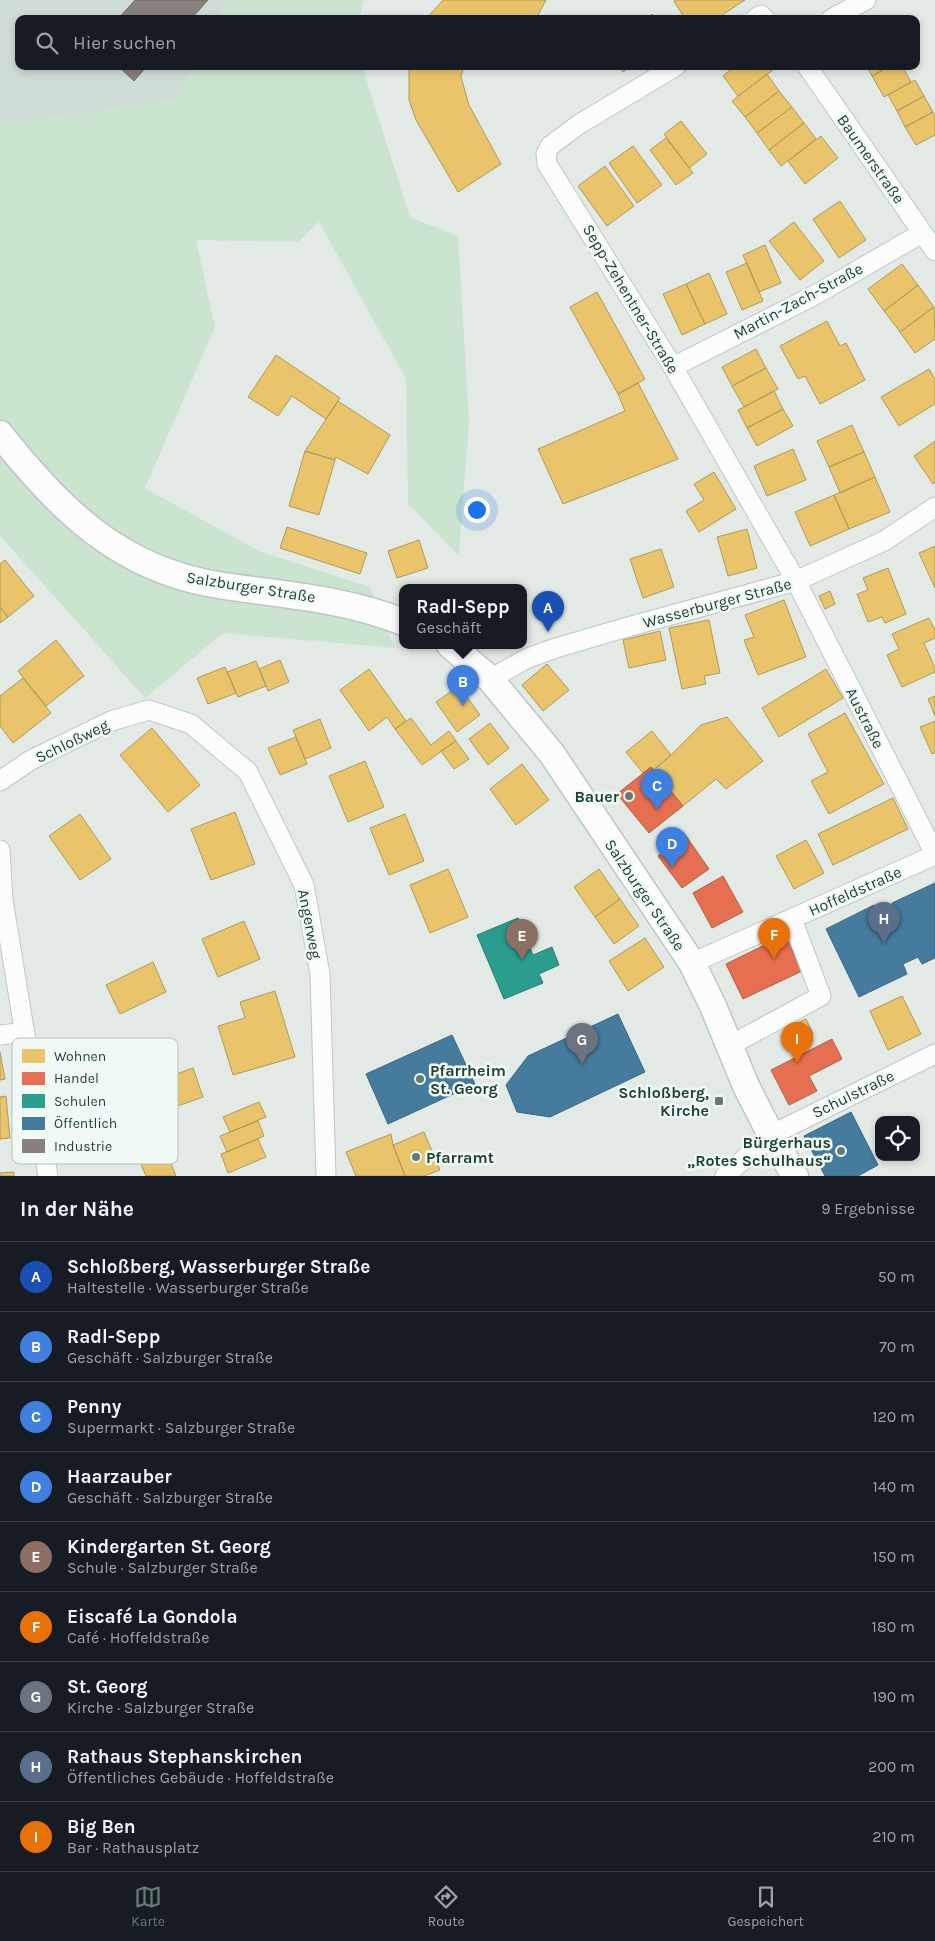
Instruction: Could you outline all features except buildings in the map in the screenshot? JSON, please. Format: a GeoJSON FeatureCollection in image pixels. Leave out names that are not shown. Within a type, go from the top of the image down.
{"type":"FeatureCollection","features":[{"type":"Feature","properties":{"kind":"main road","name":"Salzburger Straße"},"geometry":{"type":"LineString","coordinates":[[0,434],[29,471],[58,502],[82,523],[110,544],[157,568],[190,579],[217,585],[309,596],[344,603],[399,621]]}},
{"type":"Feature","properties":{"kind":"main road","name":"Salzburger Straße"},"geometry":{"type":"LineString","coordinates":[[455,649],[490,679],[552,754],[692,963],[713,1006],[746,1086],[795,1176]]}},
{"type":"Feature","properties":{"kind":"street"},"geometry":{"type":"LineString","coordinates":[[838,15],[866,0]]}},
{"type":"Feature","properties":{"kind":"street","name":"Sepp-Zehentner-Straße"},"geometry":{"type":"LineString","coordinates":[[669,70],[578,125],[550,146],[546,154],[547,164],[673,367],[796,581]]}},
{"type":"Feature","properties":{"kind":"street","name":"Baumerstraße"},"geometry":{"type":"LineString","coordinates":[[810,70],[935,251]]}},
{"type":"Feature","properties":{"kind":"street","name":"Martin-Zach-Straße"},"geometry":{"type":"LineString","coordinates":[[673,367],[815,294],[922,233]]}},
{"type":"Feature","properties":{"kind":"street","name":"Wasserburger Straße"},"geometry":{"type":"LineString","coordinates":[[490,679],[528,658],[556,648],[796,581],[884,541],[935,507]]}},
{"type":"Feature","properties":{"kind":"street","name":"Austraße"},"geometry":{"type":"LineString","coordinates":[[796,581],[935,854]]}},
{"type":"Feature","properties":{"kind":"street","name":"Schloßweg"},"geometry":{"type":"LineString","coordinates":[[0,780],[31,760],[111,721],[149,710]]}},
{"type":"Feature","properties":{"kind":"street","name":"Angerweg"},"geometry":{"type":"LineString","coordinates":[[149,710],[191,724],[248,772],[304,885],[320,974],[326,1176]]}},
{"type":"Feature","properties":{"kind":"street"},"geometry":{"type":"LineString","coordinates":[[0,850],[3,900],[27,1038]]}},
{"type":"Feature","properties":{"kind":"street","name":"Hoffeldstraße"},"geometry":{"type":"LineString","coordinates":[[692,963],[935,854]]}},
{"type":"Feature","properties":{"kind":"street"},"geometry":{"type":"LineString","coordinates":[[729,1046],[821,996],[792,919]]}},
{"type":"Feature","properties":{"kind":"street"},"geometry":{"type":"LineString","coordinates":[[0,1035],[26,1032]]}},
{"type":"Feature","properties":{"kind":"street","name":"Schulstraße"},"geometry":{"type":"LineString","coordinates":[[725,1176],[771,1135],[935,1054]]}},
{"type":"Feature","properties":{"kind":"shaded area"},"geometry":{"type":"Polygon","coordinates":[[[0,0],[228,0],[220,15],[15,15],[15,70],[191,70],[176,100],[7,124],[0,117],[0,0]]]}},
{"type":"Feature","properties":{"kind":"green space"},"geometry":{"type":"Polygon","coordinates":[[[228,0],[364,0],[360,15],[220,15],[228,0]]]}},
{"type":"Feature","properties":{"kind":"green space"},"geometry":{"type":"Polygon","coordinates":[[[191,70],[363,70],[410,217],[458,236],[469,421],[459,556],[408,504],[406,379],[319,222],[298,242],[196,240],[215,327],[145,488],[259,551],[370,587],[395,648],[223,633],[145,698],[0,536],[0,117],[7,124],[175,100],[191,70]]]}},
{"type":"Feature","properties":{"kind":"place","name":"Schloßberg, Wasserburger Straße"},"geometry":{"type":"Point","coordinates":[548,632]}},
{"type":"Feature","properties":{"kind":"place","name":"Radl-Sepp"},"geometry":{"type":"Point","coordinates":[463,706]}},
{"type":"Feature","properties":{"kind":"place","name":"Bauer"},"geometry":{"type":"Point","coordinates":[629,796]}},
{"type":"Feature","properties":{"kind":"place","name":"Penny"},"geometry":{"type":"Point","coordinates":[657,810]}},
{"type":"Feature","properties":{"kind":"place","name":"Haarzauber"},"geometry":{"type":"Point","coordinates":[672,868]}},
{"type":"Feature","properties":{"kind":"place","name":"Rathaus Stephanskirchen"},"geometry":{"type":"Point","coordinates":[884,943]}},
{"type":"Feature","properties":{"kind":"place","name":"Eiscafé La Gondola"},"geometry":{"type":"Point","coordinates":[774,959]}},
{"type":"Feature","properties":{"kind":"place","name":"Kindergarten St. Georg"},"geometry":{"type":"Point","coordinates":[522,960]}},
{"type":"Feature","properties":{"kind":"place","name":"Big Ben"},"geometry":{"type":"Point","coordinates":[797,1063]}},
{"type":"Feature","properties":{"kind":"place","name":"St. Georg"},"geometry":{"type":"Point","coordinates":[582,1064]}},
{"type":"Feature","properties":{"kind":"place","name":"Pfarrheim St. Georg"},"geometry":{"type":"Point","coordinates":[420,1079]}},
{"type":"Feature","properties":{"kind":"place","name":"Schloßberg, Kirche"},"geometry":{"type":"Point","coordinates":[719,1101]}},
{"type":"Feature","properties":{"kind":"place","name":"Bürgerhaus „Rotes Schulhaus“"},"geometry":{"type":"Point","coordinates":[841,1151]}},
{"type":"Feature","properties":{"kind":"place","name":"Pfarramt"},"geometry":{"type":"Point","coordinates":[416,1157]}}]}
